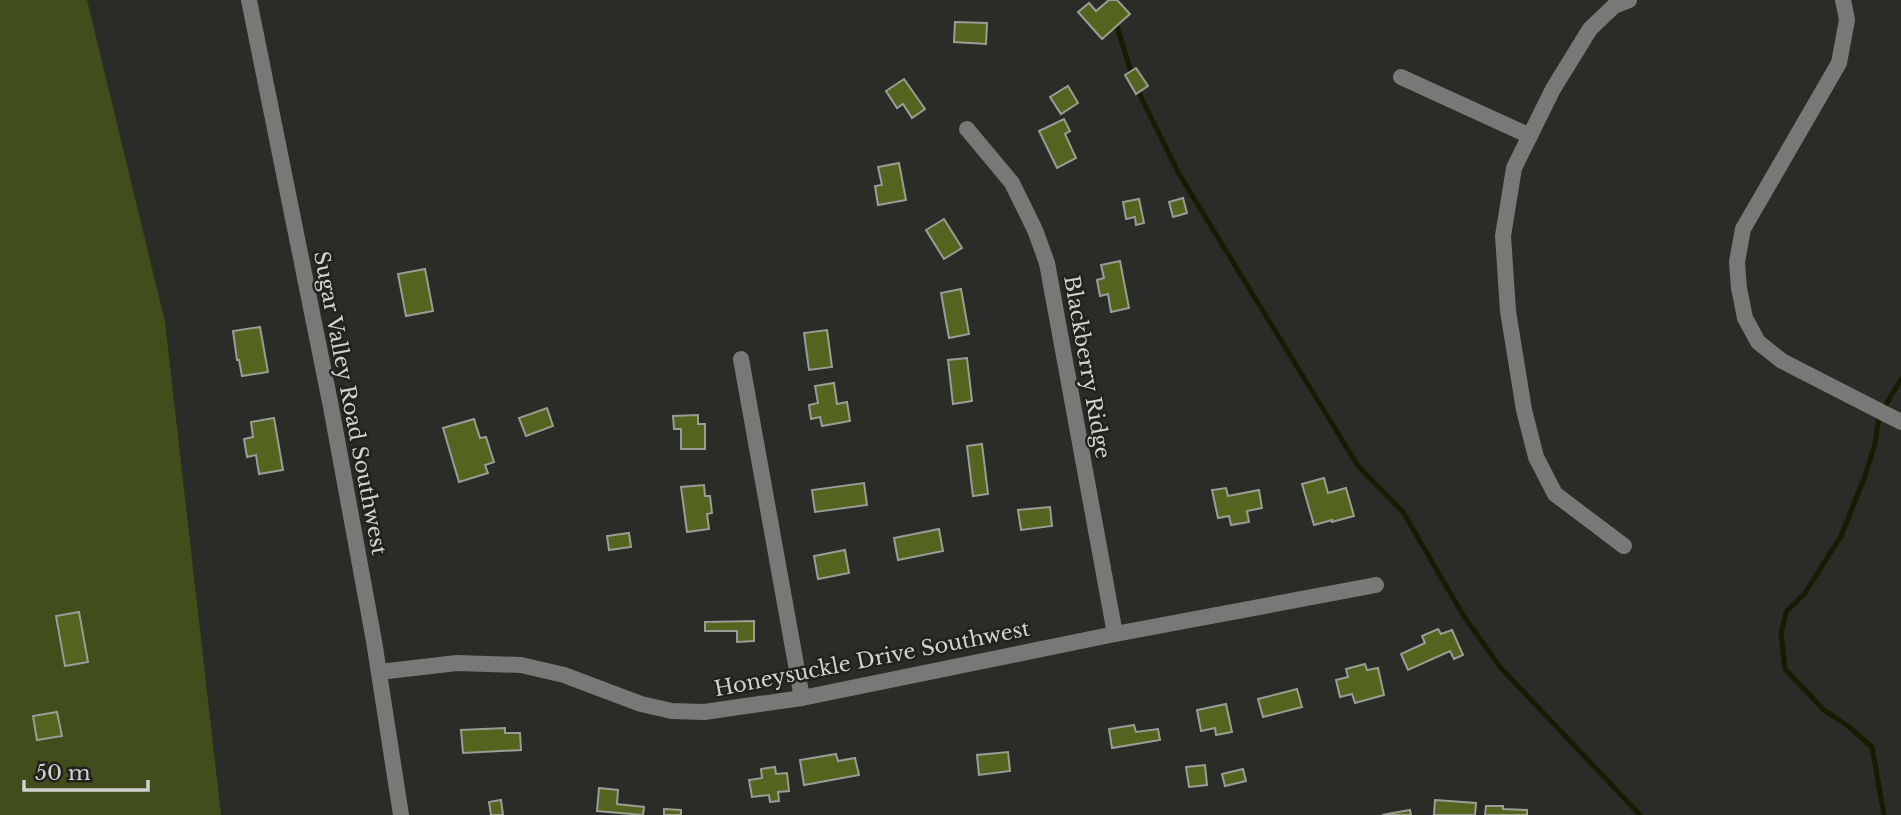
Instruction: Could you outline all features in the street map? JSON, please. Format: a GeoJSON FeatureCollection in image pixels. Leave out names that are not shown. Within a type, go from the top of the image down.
{"type":"FeatureCollection","features":[{"type":"Feature","properties":{"kind":"street","name":"Sugar Valley Road Southwest"},"geometry":{"type":"LineString","coordinates":[[249,0],[331,407],[379,672],[401,815]]}},
{"type":"Feature","properties":{"kind":"street"},"geometry":{"type":"LineString","coordinates":[[1624,545],[1555,494],[1536,457],[1524,410],[1508,311],[1503,236],[1514,168],[1553,89],[1590,29],[1614,6],[1629,0]]}},
{"type":"Feature","properties":{"kind":"street"},"geometry":{"type":"LineString","coordinates":[[1843,0],[1847,20],[1839,63],[1743,229],[1737,262],[1739,288],[1745,318],[1758,342],[1782,362],[1901,422]]}},
{"type":"Feature","properties":{"kind":"street"},"geometry":{"type":"LineString","coordinates":[[1401,77],[1530,136]]}},
{"type":"Feature","properties":{"kind":"street","name":"Blackberry Ridge"},"geometry":{"type":"LineString","coordinates":[[967,129],[1012,183],[1035,230],[1047,263],[1115,634]]}},
{"type":"Feature","properties":{"kind":"street"},"geometry":{"type":"LineString","coordinates":[[741,359],[803,698]]}},
{"type":"Feature","properties":{"kind":"street","name":"Honeysuckle Drive Southwest"},"geometry":{"type":"LineString","coordinates":[[379,672],[457,663],[521,665],[564,674],[641,704],[672,711],[704,712],[803,698],[1115,634],[1376,585]]}},
{"type":"Feature","properties":{"kind":"green space"},"geometry":{"type":"Polygon","coordinates":[[[0,0],[87,0],[165,322],[221,815],[0,815],[0,0]]]}},
{"type":"Feature","properties":{"kind":"building"},"geometry":{"type":"Polygon","coordinates":[[[1109,0],[1117,0],[1130,14],[1102,39],[1078,12],[1089,3],[1096,11],[1109,0]]]}},
{"type":"Feature","properties":{"kind":"building"},"geometry":{"type":"Polygon","coordinates":[[[955,22],[987,23],[986,44],[954,42],[955,22]]]}},
{"type":"Feature","properties":{"kind":"building"},"geometry":{"type":"Polygon","coordinates":[[[1136,68],[1148,86],[1136,94],[1125,75],[1136,68]]]}},
{"type":"Feature","properties":{"kind":"building"},"geometry":{"type":"Polygon","coordinates":[[[904,79],[925,109],[912,118],[903,104],[897,108],[886,91],[904,79]]]}},
{"type":"Feature","properties":{"kind":"building"},"geometry":{"type":"Polygon","coordinates":[[[1068,86],[1078,103],[1061,114],[1050,97],[1068,86]]]}},
{"type":"Feature","properties":{"kind":"building"},"geometry":{"type":"Polygon","coordinates":[[[1064,119],[1070,131],[1065,134],[1076,158],[1057,168],[1039,131],[1064,119]]]}},
{"type":"Feature","properties":{"kind":"building"},"geometry":{"type":"Polygon","coordinates":[[[899,163],[906,200],[878,205],[875,186],[882,185],[878,167],[899,163]]]}},
{"type":"Feature","properties":{"kind":"building"},"geometry":{"type":"Polygon","coordinates":[[[1183,198],[1187,213],[1173,217],[1169,202],[1183,198]]]}},
{"type":"Feature","properties":{"kind":"building"},"geometry":{"type":"Polygon","coordinates":[[[1139,199],[1144,223],[1136,225],[1135,217],[1126,219],[1123,202],[1139,199]]]}},
{"type":"Feature","properties":{"kind":"building"},"geometry":{"type":"Polygon","coordinates":[[[944,219],[962,248],[944,259],[926,230],[944,219]]]}},
{"type":"Feature","properties":{"kind":"building"},"geometry":{"type":"Polygon","coordinates":[[[1120,261],[1129,308],[1111,312],[1108,294],[1100,296],[1097,280],[1104,278],[1101,265],[1120,261]]]}},
{"type":"Feature","properties":{"kind":"building"},"geometry":{"type":"Polygon","coordinates":[[[425,269],[433,311],[406,316],[398,274],[425,269]]]}},
{"type":"Feature","properties":{"kind":"building"},"geometry":{"type":"Polygon","coordinates":[[[961,289],[969,334],[949,338],[941,293],[961,289]]]}},
{"type":"Feature","properties":{"kind":"building"},"geometry":{"type":"Polygon","coordinates":[[[260,327],[268,372],[242,376],[233,331],[260,327]]]}},
{"type":"Feature","properties":{"kind":"building"},"geometry":{"type":"Polygon","coordinates":[[[827,330],[832,367],[809,370],[804,333],[827,330]]]}},
{"type":"Feature","properties":{"kind":"building"},"geometry":{"type":"Polygon","coordinates":[[[967,358],[972,401],[953,404],[948,360],[967,358]]]}},
{"type":"Feature","properties":{"kind":"building"},"geometry":{"type":"Polygon","coordinates":[[[834,383],[837,404],[847,402],[850,421],[822,426],[820,417],[811,419],[809,405],[818,403],[815,386],[834,383]]]}},
{"type":"Feature","properties":{"kind":"building"},"geometry":{"type":"Polygon","coordinates":[[[547,408],[553,426],[526,436],[519,418],[547,408]]]}},
{"type":"Feature","properties":{"kind":"building"},"geometry":{"type":"Polygon","coordinates":[[[698,415],[698,424],[705,424],[705,449],[681,449],[681,429],[674,429],[673,416],[698,415]]]}},
{"type":"Feature","properties":{"kind":"building"},"geometry":{"type":"Polygon","coordinates":[[[274,418],[283,470],[259,474],[256,455],[247,457],[244,439],[253,437],[251,422],[274,418]]]}},
{"type":"Feature","properties":{"kind":"building"},"geometry":{"type":"Polygon","coordinates":[[[474,419],[480,438],[486,437],[494,462],[485,465],[488,473],[459,482],[443,428],[474,419]]]}},
{"type":"Feature","properties":{"kind":"building"},"geometry":{"type":"Polygon","coordinates":[[[982,444],[988,494],[973,496],[967,446],[982,444]]]}},
{"type":"Feature","properties":{"kind":"building"},"geometry":{"type":"Polygon","coordinates":[[[1324,478],[1328,493],[1346,488],[1354,516],[1314,525],[1302,484],[1324,478]]]}},
{"type":"Feature","properties":{"kind":"building"},"geometry":{"type":"Polygon","coordinates":[[[864,483],[867,505],[815,512],[812,490],[864,483]]]}},
{"type":"Feature","properties":{"kind":"building"},"geometry":{"type":"Polygon","coordinates":[[[704,485],[705,496],[710,496],[712,513],[707,514],[709,529],[687,532],[681,487],[704,485]]]}},
{"type":"Feature","properties":{"kind":"building"},"geometry":{"type":"Polygon","coordinates":[[[1226,488],[1228,496],[1259,490],[1262,508],[1247,511],[1249,522],[1231,525],[1229,516],[1218,518],[1212,490],[1226,488]]]}},
{"type":"Feature","properties":{"kind":"building"},"geometry":{"type":"Polygon","coordinates":[[[1050,507],[1052,526],[1021,530],[1018,510],[1050,507]]]}},
{"type":"Feature","properties":{"kind":"building"},"geometry":{"type":"Polygon","coordinates":[[[939,529],[943,551],[898,560],[894,538],[939,529]]]}},
{"type":"Feature","properties":{"kind":"building"},"geometry":{"type":"Polygon","coordinates":[[[629,533],[631,547],[609,550],[607,536],[629,533]]]}},
{"type":"Feature","properties":{"kind":"building"},"geometry":{"type":"Polygon","coordinates":[[[845,550],[849,573],[818,579],[814,556],[845,550]]]}},
{"type":"Feature","properties":{"kind":"building"},"geometry":{"type":"Polygon","coordinates":[[[79,612],[88,662],[65,666],[56,616],[79,612]]]}},
{"type":"Feature","properties":{"kind":"building"},"geometry":{"type":"Polygon","coordinates":[[[754,621],[754,641],[737,642],[737,631],[705,631],[705,622],[754,621]]]}},
{"type":"Feature","properties":{"kind":"building"},"geometry":{"type":"Polygon","coordinates":[[[1438,629],[1441,634],[1452,630],[1463,655],[1454,659],[1450,651],[1408,670],[1401,654],[1425,643],[1422,636],[1438,629]]]}},
{"type":"Feature","properties":{"kind":"building"},"geometry":{"type":"Polygon","coordinates":[[[1365,664],[1367,670],[1378,668],[1384,695],[1355,703],[1352,694],[1340,697],[1336,680],[1348,677],[1346,669],[1365,664]]]}},
{"type":"Feature","properties":{"kind":"building"},"geometry":{"type":"Polygon","coordinates":[[[1297,689],[1302,707],[1263,717],[1258,699],[1297,689]]]}},
{"type":"Feature","properties":{"kind":"building"},"geometry":{"type":"Polygon","coordinates":[[[1226,704],[1232,732],[1216,735],[1215,728],[1201,731],[1197,710],[1226,704]]]}},
{"type":"Feature","properties":{"kind":"building"},"geometry":{"type":"Polygon","coordinates":[[[57,712],[62,736],[37,740],[33,716],[57,712]]]}},
{"type":"Feature","properties":{"kind":"building"},"geometry":{"type":"Polygon","coordinates":[[[1134,725],[1136,732],[1158,729],[1160,740],[1112,748],[1109,729],[1134,725]]]}},
{"type":"Feature","properties":{"kind":"building"},"geometry":{"type":"Polygon","coordinates":[[[505,728],[505,733],[520,733],[521,750],[463,753],[461,730],[505,728]]]}},
{"type":"Feature","properties":{"kind":"building"},"geometry":{"type":"Polygon","coordinates":[[[1008,752],[1010,771],[979,775],[977,755],[1008,752]]]}},
{"type":"Feature","properties":{"kind":"building"},"geometry":{"type":"Polygon","coordinates":[[[836,754],[838,761],[855,758],[859,775],[804,785],[800,760],[836,754]]]}},
{"type":"Feature","properties":{"kind":"building"},"geometry":{"type":"Polygon","coordinates":[[[1205,765],[1207,785],[1189,787],[1186,767],[1205,765]]]}},
{"type":"Feature","properties":{"kind":"building"},"geometry":{"type":"Polygon","coordinates":[[[775,767],[776,774],[787,773],[789,791],[778,792],[779,801],[770,802],[769,795],[752,797],[749,780],[762,778],[761,769],[775,767]]]}},
{"type":"Feature","properties":{"kind":"building"},"geometry":{"type":"Polygon","coordinates":[[[1243,769],[1246,781],[1225,786],[1222,774],[1243,769]]]}},
{"type":"Feature","properties":{"kind":"building"},"geometry":{"type":"Polygon","coordinates":[[[599,788],[618,790],[617,804],[644,807],[643,815],[597,811],[599,788]]]}},
{"type":"Feature","properties":{"kind":"building"},"geometry":{"type":"Polygon","coordinates":[[[501,800],[503,815],[491,815],[489,802],[501,800]]]}},
{"type":"Feature","properties":{"kind":"building"},"geometry":{"type":"Polygon","coordinates":[[[1435,800],[1476,803],[1475,815],[1434,815],[1435,800]]]}},
{"type":"Feature","properties":{"kind":"building"},"geometry":{"type":"Polygon","coordinates":[[[1486,806],[1527,810],[1527,815],[1485,815],[1486,806]]]}},
{"type":"Feature","properties":{"kind":"building"},"geometry":{"type":"Polygon","coordinates":[[[664,809],[681,810],[681,815],[664,815],[664,809]]]}},
{"type":"Feature","properties":{"kind":"building"},"geometry":{"type":"Polygon","coordinates":[[[1410,810],[1411,815],[1382,815],[1410,810]]]}},
{"type":"Feature","properties":{"kind":"waterway"},"geometry":{"type":"LineString","coordinates":[[1115,20],[1133,78]]}},
{"type":"Feature","properties":{"kind":"waterway"},"geometry":{"type":"LineString","coordinates":[[1136,87],[1179,174],[1358,466],[1403,512],[1463,615],[1500,667],[1640,815]]}},
{"type":"Feature","properties":{"kind":"waterway"},"geometry":{"type":"LineString","coordinates":[[1884,815],[1872,747],[1824,710],[1785,669],[1781,634],[1786,612],[1805,593],[1841,536],[1865,476],[1875,444],[1879,416],[1901,379]]}}]}
